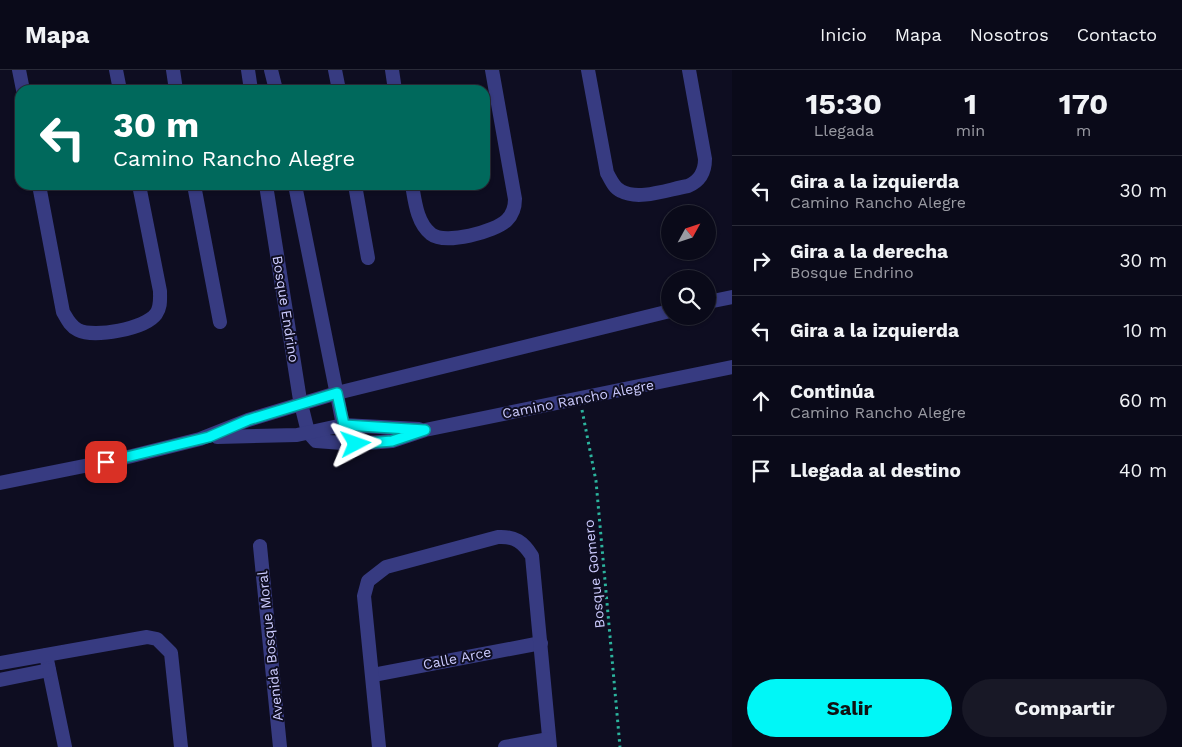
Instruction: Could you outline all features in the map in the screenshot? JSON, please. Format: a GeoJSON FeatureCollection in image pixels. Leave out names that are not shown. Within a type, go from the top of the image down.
{"type":"FeatureCollection","features":[{"type":"Feature","properties":{"kind":"street"},"geometry":{"type":"LineString","coordinates":[[19,70],[22,85]]}},
{"type":"Feature","properties":{"kind":"street"},"geometry":{"type":"LineString","coordinates":[[116,70],[119,85]]}},
{"type":"Feature","properties":{"kind":"street"},"geometry":{"type":"LineString","coordinates":[[172,70],[175,85]]}},
{"type":"Feature","properties":{"kind":"street"},"geometry":{"type":"LineString","coordinates":[[248,70],[250,85]]}},
{"type":"Feature","properties":{"kind":"street"},"geometry":{"type":"LineString","coordinates":[[271,70],[275,85]]}},
{"type":"Feature","properties":{"kind":"street"},"geometry":{"type":"LineString","coordinates":[[335,70],[338,85]]}},
{"type":"Feature","properties":{"kind":"street"},"geometry":{"type":"LineString","coordinates":[[392,70],[394,85]]}},
{"type":"Feature","properties":{"kind":"street"},"geometry":{"type":"LineString","coordinates":[[413,190],[419,217],[431,234],[439,238],[454,239],[489,230],[500,226],[508,220],[515,208],[515,199],[492,70]]}},
{"type":"Feature","properties":{"kind":"street"},"geometry":{"type":"LineString","coordinates":[[588,70],[607,173],[613,184],[621,191],[631,195],[695,184],[704,171],[705,159],[689,70]]}},
{"type":"Feature","properties":{"kind":"street"},"geometry":{"type":"LineString","coordinates":[[40,190],[63,312],[68,323],[76,330],[87,333],[139,326],[149,322],[160,306],[160,291],[140,190]]}},
{"type":"Feature","properties":{"kind":"street"},"geometry":{"type":"LineString","coordinates":[[195,190],[220,322]]}},
{"type":"Feature","properties":{"kind":"street","name":"Bosque Endrino"},"geometry":{"type":"LineString","coordinates":[[267,190],[301,403],[308,432]]}},
{"type":"Feature","properties":{"kind":"street"},"geometry":{"type":"LineString","coordinates":[[296,190],[344,425]]}},
{"type":"Feature","properties":{"kind":"street"},"geometry":{"type":"LineString","coordinates":[[356,190],[368,258]]}},
{"type":"Feature","properties":{"kind":"street"},"geometry":{"type":"LineString","coordinates":[[716,300],[732,297]]}},
{"type":"Feature","properties":{"kind":"street"},"geometry":{"type":"LineString","coordinates":[[0,483],[124,458],[209,437],[248,420],[337,393],[661,313]]}},
{"type":"Feature","properties":{"kind":"street","name":"Camino Rancho Alegre"},"geometry":{"type":"LineString","coordinates":[[308,432],[316,441],[356,444],[392,441],[425,430],[580,400],[732,367]]}},
{"type":"Feature","properties":{"kind":"street","name":"Camino Rancho Alegre"},"geometry":{"type":"LineString","coordinates":[[209,437],[297,435],[344,425],[425,430]]}},
{"type":"Feature","properties":{"kind":"street"},"geometry":{"type":"LineString","coordinates":[[379,747],[364,596],[368,581],[386,567],[498,537],[510,536],[519,540],[532,556],[550,743],[505,747]]}},
{"type":"Feature","properties":{"kind":"street","name":"Avenida Bosque Moral"},"geometry":{"type":"LineString","coordinates":[[260,546],[280,747]]}},
{"type":"Feature","properties":{"kind":"street"},"geometry":{"type":"LineString","coordinates":[[0,663],[147,637],[157,639],[171,653],[181,747]]}},
{"type":"Feature","properties":{"kind":"street","name":"Calle Arce"},"geometry":{"type":"LineString","coordinates":[[373,675],[541,643]]}},
{"type":"Feature","properties":{"kind":"street"},"geometry":{"type":"LineString","coordinates":[[46,655],[66,747]]}},
{"type":"Feature","properties":{"kind":"street"},"geometry":{"type":"LineString","coordinates":[[0,680],[49,670]]}},
{"type":"Feature","properties":{"kind":"path","name":"Bosque Gomero"},"geometry":{"type":"LineString","coordinates":[[580,400],[596,481],[620,747]]}},
{"type":"Feature","properties":{"kind":"route"},"geometry":{"type":"LineString","coordinates":[[106,462],[209,437],[248,420],[337,393],[344,425],[425,430],[392,441],[356,444]]}}]}
